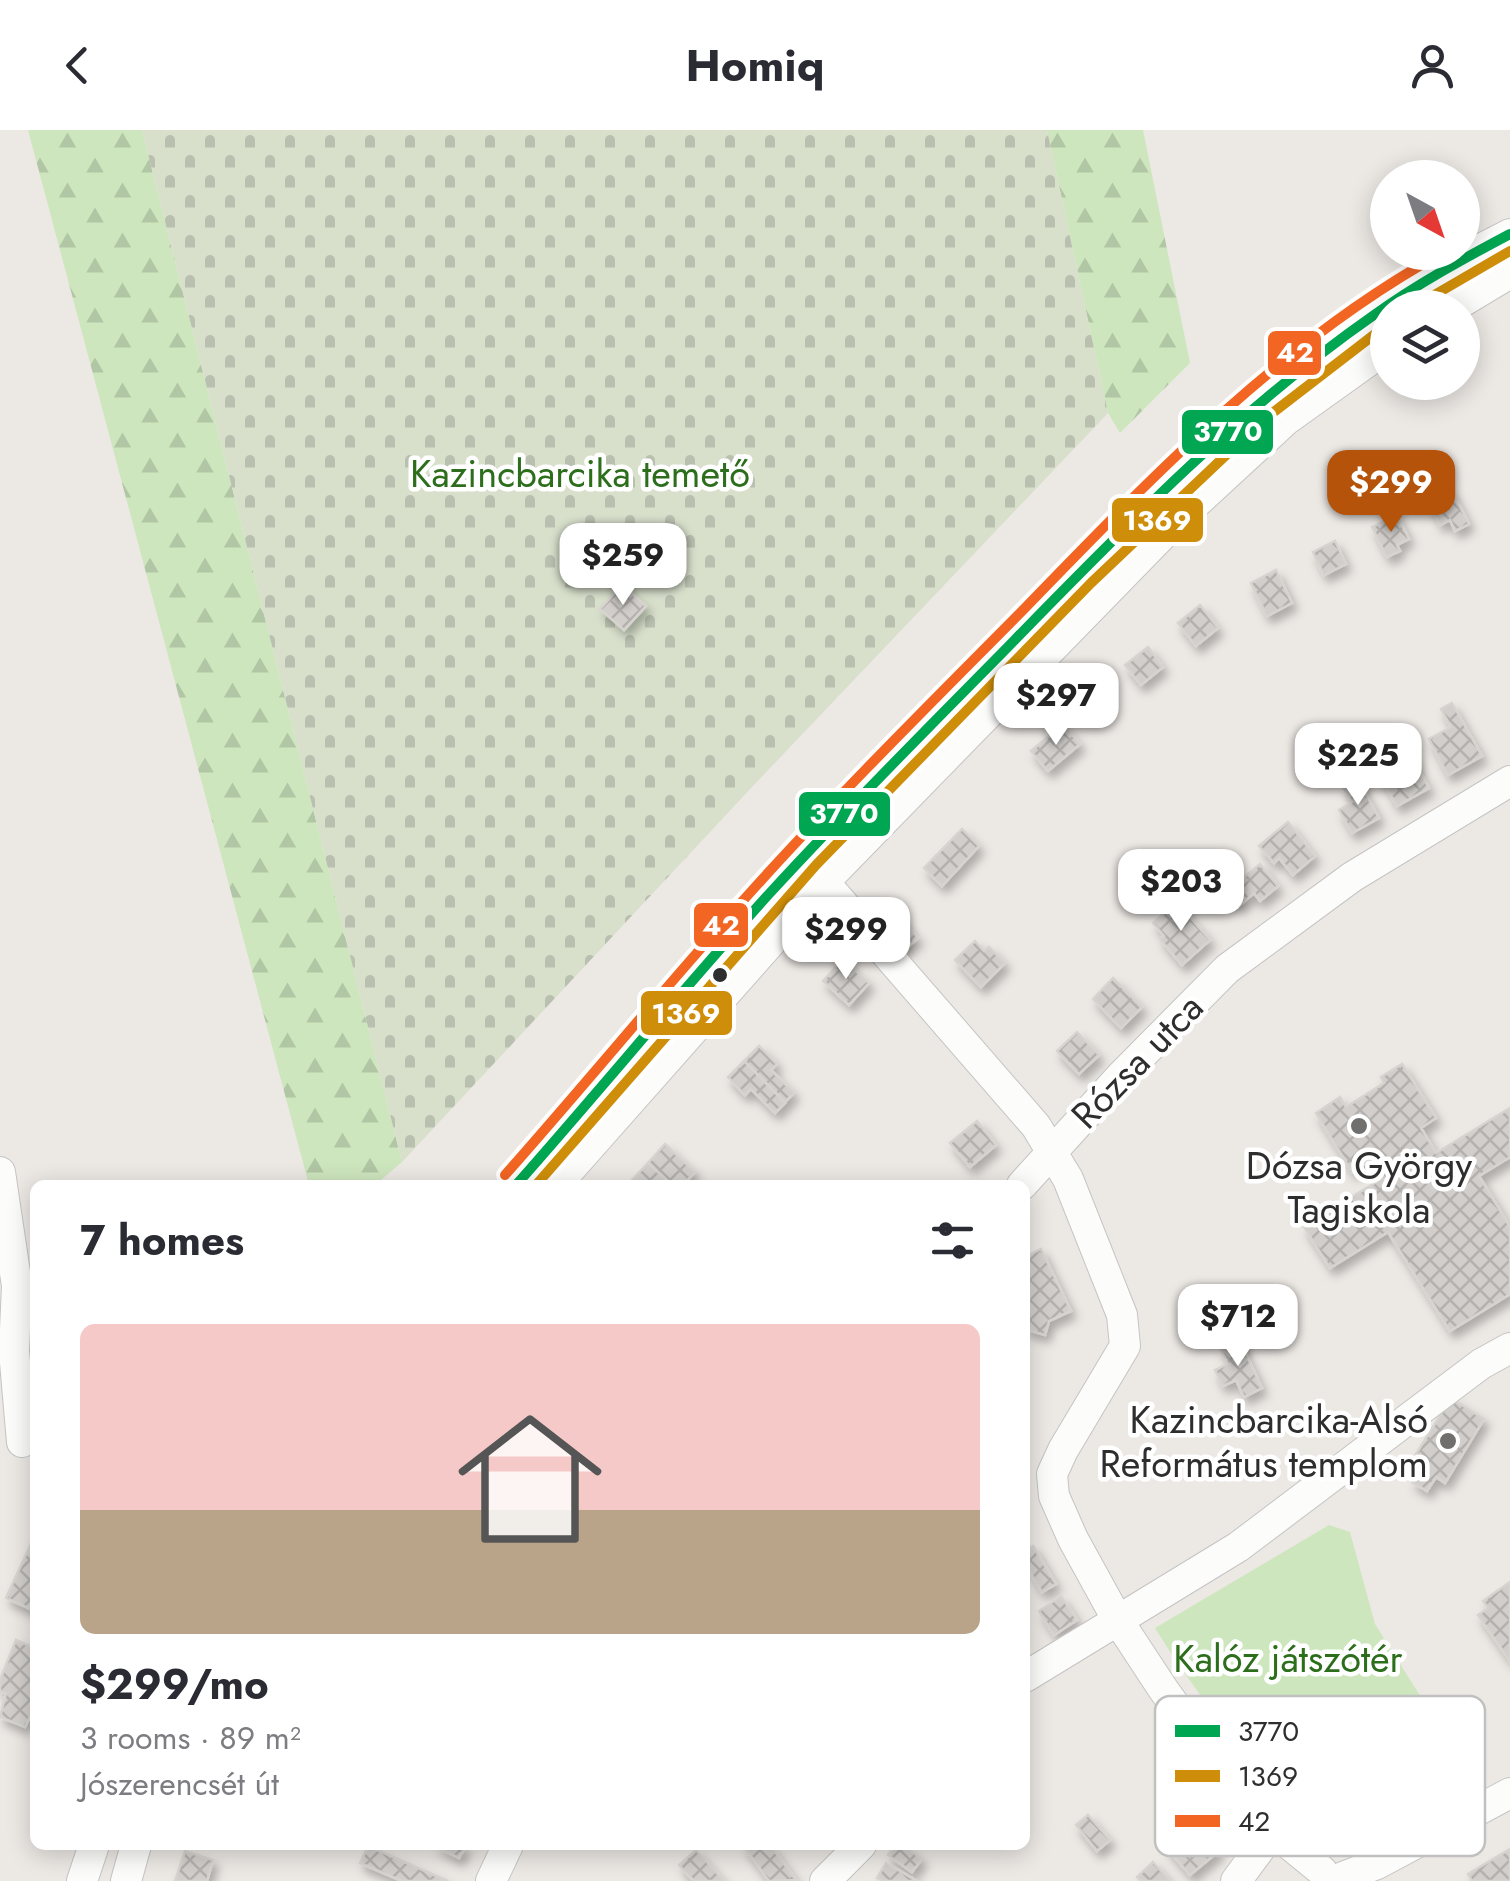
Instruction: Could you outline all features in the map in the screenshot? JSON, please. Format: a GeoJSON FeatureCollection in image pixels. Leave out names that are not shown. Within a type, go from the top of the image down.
{"type":"FeatureCollection","features":[{"type":"Feature","properties":{"kind":"street"},"geometry":{"type":"LineString","coordinates":[[520,1180],[804,856],[1144,507],[1262,402],[1415,284],[1510,234]]}},
{"type":"Feature","properties":{"kind":"street"},"geometry":{"type":"LineString","coordinates":[[1480,291],[1510,273]]}},
{"type":"Feature","properties":{"kind":"street"},"geometry":{"type":"LineString","coordinates":[[560,1180],[824,882],[1170,526],[1286,420],[1370,360]]}},
{"type":"Feature","properties":{"kind":"street","name":"Rózsa utca"},"geometry":{"type":"LineString","coordinates":[[1027,1180],[1120,1076],[1227,969],[1352,878],[1510,780]]}},
{"type":"Feature","properties":{"kind":"street"},"geometry":{"type":"LineString","coordinates":[[804,856],[1036,1126],[1068,1179],[1125,1330],[1124,1346],[1052,1474],[1054,1496],[1117,1619],[1171,1696]]}},
{"type":"Feature","properties":{"kind":"street"},"geometry":{"type":"LineString","coordinates":[[0,1172],[17,1286],[14,1351],[19,1442]]}},
{"type":"Feature","properties":{"kind":"street"},"geometry":{"type":"LineString","coordinates":[[1030,1673],[1238,1547],[1481,1364],[1510,1348]]}},
{"type":"Feature","properties":{"kind":"street"},"geometry":{"type":"LineString","coordinates":[[1485,1806],[1510,1793]]}},
{"type":"Feature","properties":{"kind":"street"},"geometry":{"type":"LineString","coordinates":[[82,1881],[92,1850]]}},
{"type":"Feature","properties":{"kind":"street"},"geometry":{"type":"LineString","coordinates":[[126,1881],[135,1850]]}},
{"type":"Feature","properties":{"kind":"street"},"geometry":{"type":"LineString","coordinates":[[492,1881],[506,1850]]}},
{"type":"Feature","properties":{"kind":"street"},"geometry":{"type":"LineString","coordinates":[[825,1881],[856,1850]]}},
{"type":"Feature","properties":{"kind":"street"},"geometry":{"type":"LineString","coordinates":[[1236,1881],[1254,1856]]}},
{"type":"Feature","properties":{"kind":"street"},"geometry":{"type":"LineString","coordinates":[[1308,1856],[1337,1876]]}},
{"type":"Feature","properties":{"kind":"street"},"geometry":{"type":"LineString","coordinates":[[1292,1881],[1337,1876],[1392,1856]]}},
{"type":"Feature","properties":{"kind":"green space"},"geometry":{"type":"Polygon","coordinates":[[[28,130],[142,130],[402,1162],[381,1180],[308,1180],[28,130]]]}},
{"type":"Feature","properties":{"kind":"green space","name":"Kazincbarcika temető"},"geometry":{"type":"Polygon","coordinates":[[[142,130],[1047,130],[1108,413],[402,1162],[142,130]]]}},
{"type":"Feature","properties":{"kind":"green space"},"geometry":{"type":"Polygon","coordinates":[[[1047,130],[1143,130],[1190,363],[1120,433],[1108,413],[1047,130]]]}},
{"type":"Feature","properties":{"kind":"green space","name":"Kalóz játszótér"},"geometry":{"type":"Polygon","coordinates":[[[1329,1525],[1350,1532],[1375,1624],[1420,1696],[1201,1696],[1155,1628],[1329,1525]]]}},
{"type":"Feature","properties":{"kind":"building"},"geometry":{"type":"Polygon","coordinates":[[[1452,491],[1469,524],[1455,531],[1450,520],[1440,525],[1429,503],[1452,491]]]}},
{"type":"Feature","properties":{"kind":"building"},"geometry":{"type":"Polygon","coordinates":[[[1397,515],[1409,539],[1397,545],[1400,551],[1387,557],[1372,527],[1397,515]]]}},
{"type":"Feature","properties":{"kind":"building"},"geometry":{"type":"Polygon","coordinates":[[[1335,541],[1346,564],[1324,575],[1313,552],[1335,541]]]}},
{"type":"Feature","properties":{"kind":"building"},"geometry":{"type":"Polygon","coordinates":[[[1276,570],[1292,603],[1267,616],[1251,583],[1276,570]]]}},
{"type":"Feature","properties":{"kind":"building"},"geometry":{"type":"Polygon","coordinates":[[[622,585],[646,606],[624,630],[600,609],[622,585]]]}},
{"type":"Feature","properties":{"kind":"building"},"geometry":{"type":"Polygon","coordinates":[[[1200,605],[1218,628],[1196,646],[1178,623],[1200,605]]]}},
{"type":"Feature","properties":{"kind":"building"},"geometry":{"type":"Polygon","coordinates":[[[1148,647],[1163,667],[1141,685],[1125,665],[1148,647]]]}},
{"type":"Feature","properties":{"kind":"building"},"geometry":{"type":"Polygon","coordinates":[[[1452,703],[1482,756],[1448,775],[1429,739],[1451,727],[1441,709],[1452,703]]]}},
{"type":"Feature","properties":{"kind":"building"},"geometry":{"type":"Polygon","coordinates":[[[1063,724],[1080,744],[1048,771],[1031,751],[1063,724]]]}},
{"type":"Feature","properties":{"kind":"building"},"geometry":{"type":"Polygon","coordinates":[[[1401,738],[1429,788],[1397,806],[1369,756],[1401,738]]]}},
{"type":"Feature","properties":{"kind":"building"},"geometry":{"type":"Polygon","coordinates":[[[1358,780],[1379,818],[1352,833],[1339,810],[1352,802],[1343,787],[1358,780]]]}},
{"type":"Feature","properties":{"kind":"building"},"geometry":{"type":"Polygon","coordinates":[[[1288,822],[1315,856],[1293,875],[1279,858],[1274,863],[1259,846],[1288,822]]]}},
{"type":"Feature","properties":{"kind":"building"},"geometry":{"type":"Polygon","coordinates":[[[962,829],[979,846],[942,886],[924,868],[962,829]]]}},
{"type":"Feature","properties":{"kind":"building"},"geometry":{"type":"Polygon","coordinates":[[[1260,864],[1278,886],[1260,901],[1254,893],[1238,907],[1220,886],[1237,872],[1242,879],[1260,864]]]}},
{"type":"Feature","properties":{"kind":"building"},"geometry":{"type":"Polygon","coordinates":[[[1177,902],[1210,940],[1182,965],[1160,939],[1164,936],[1153,923],[1177,902]]]}},
{"type":"Feature","properties":{"kind":"building"},"geometry":{"type":"Polygon","coordinates":[[[889,904],[918,938],[904,950],[875,916],[889,904]]]}},
{"type":"Feature","properties":{"kind":"building"},"geometry":{"type":"Polygon","coordinates":[[[975,941],[984,951],[989,947],[1005,963],[981,987],[955,960],[975,941]]]}},
{"type":"Feature","properties":{"kind":"building"},"geometry":{"type":"Polygon","coordinates":[[[843,959],[869,983],[849,1005],[823,981],[843,959]]]}},
{"type":"Feature","properties":{"kind":"building"},"geometry":{"type":"Polygon","coordinates":[[[1113,978],[1142,1007],[1121,1028],[1093,999],[1113,978]]]}},
{"type":"Feature","properties":{"kind":"building"},"geometry":{"type":"Polygon","coordinates":[[[1077,1032],[1099,1055],[1079,1074],[1057,1051],[1077,1032]]]}},
{"type":"Feature","properties":{"kind":"building"},"geometry":{"type":"Polygon","coordinates":[[[759,1046],[777,1064],[771,1070],[794,1093],[785,1102],[744,1061],[759,1046]]]}},
{"type":"Feature","properties":{"kind":"building"},"geometry":{"type":"Polygon","coordinates":[[[744,1061],[785,1103],[775,1113],[751,1089],[745,1095],[728,1077],[744,1061]]]}},
{"type":"Feature","properties":{"kind":"building","name":"Dózsa György Tagiskola"},"geometry":{"type":"Polygon","coordinates":[[[1402,1064],[1436,1118],[1421,1128],[1436,1153],[1510,1108],[1510,1157],[1479,1176],[1510,1227],[1510,1294],[1450,1331],[1388,1232],[1330,1268],[1304,1227],[1379,1180],[1368,1162],[1352,1172],[1316,1113],[1340,1097],[1346,1107],[1384,1083],[1381,1077],[1402,1064]]]}},
{"type":"Feature","properties":{"kind":"building"},"geometry":{"type":"Polygon","coordinates":[[[977,1121],[996,1145],[970,1167],[950,1143],[977,1121]]]}},
{"type":"Feature","properties":{"kind":"building"},"geometry":{"type":"Polygon","coordinates":[[[665,1144],[695,1172],[688,1180],[667,1180],[648,1163],[665,1144]]]}},
{"type":"Feature","properties":{"kind":"building"},"geometry":{"type":"Polygon","coordinates":[[[648,1163],[667,1180],[632,1180],[648,1163]]]}},
{"type":"Feature","properties":{"kind":"building"},"geometry":{"type":"Polygon","coordinates":[[[1041,1249],[1071,1311],[1049,1321],[1045,1335],[1030,1330],[1030,1254],[1041,1249]]]}},
{"type":"Feature","properties":{"kind":"building"},"geometry":{"type":"Polygon","coordinates":[[[1239,1339],[1262,1388],[1244,1397],[1236,1380],[1223,1386],[1215,1370],[1228,1364],[1220,1348],[1239,1339]]]}},
{"type":"Feature","properties":{"kind":"building","name":"Kazincbarcika-Alsó Református templom"},"geometry":{"type":"Polygon","coordinates":[[[1451,1398],[1484,1419],[1445,1483],[1436,1477],[1427,1491],[1412,1482],[1421,1468],[1411,1462],[1451,1398]]]}},
{"type":"Feature","properties":{"kind":"building"},"geometry":{"type":"Polygon","coordinates":[[[30,1546],[30,1609],[6,1598],[30,1546]]]}},
{"type":"Feature","properties":{"kind":"building"},"geometry":{"type":"Polygon","coordinates":[[[1033,1546],[1056,1584],[1042,1592],[1030,1572],[1033,1546]]]}},
{"type":"Feature","properties":{"kind":"building"},"geometry":{"type":"Polygon","coordinates":[[[1510,1582],[1510,1661],[1478,1615],[1488,1608],[1483,1601],[1510,1582]]]}},
{"type":"Feature","properties":{"kind":"building"},"geometry":{"type":"Polygon","coordinates":[[[1061,1596],[1077,1620],[1054,1635],[1039,1611],[1061,1596]]]}},
{"type":"Feature","properties":{"kind":"building"},"geometry":{"type":"Polygon","coordinates":[[[16,1640],[30,1646],[30,1716],[25,1727],[0,1717],[6,1693],[0,1691],[0,1680],[16,1640]]]}},
{"type":"Feature","properties":{"kind":"building"},"geometry":{"type":"Polygon","coordinates":[[[1088,1815],[1110,1840],[1097,1851],[1076,1825],[1088,1815]]]}},
{"type":"Feature","properties":{"kind":"building"},"geometry":{"type":"Polygon","coordinates":[[[1510,1849],[1510,1881],[1472,1881],[1468,1874],[1510,1849]]]}},
{"type":"Feature","properties":{"kind":"building"},"geometry":{"type":"Polygon","coordinates":[[[366,1850],[377,1850],[448,1881],[402,1881],[360,1863],[366,1850]]]}},
{"type":"Feature","properties":{"kind":"building"},"geometry":{"type":"Polygon","coordinates":[[[444,1850],[463,1850],[459,1858],[444,1850]]]}},
{"type":"Feature","properties":{"kind":"building"},"geometry":{"type":"Polygon","coordinates":[[[696,1850],[724,1881],[694,1881],[679,1865],[696,1850]]]}},
{"type":"Feature","properties":{"kind":"building"},"geometry":{"type":"Polygon","coordinates":[[[747,1850],[774,1850],[796,1880],[769,1881],[747,1850]]]}},
{"type":"Feature","properties":{"kind":"building"},"geometry":{"type":"Polygon","coordinates":[[[892,1850],[910,1850],[922,1859],[912,1872],[888,1855],[892,1850]]]}},
{"type":"Feature","properties":{"kind":"building"},"geometry":{"type":"Polygon","coordinates":[[[185,1851],[213,1860],[207,1881],[175,1881],[185,1851]]]}},
{"type":"Feature","properties":{"kind":"building"},"geometry":{"type":"Polygon","coordinates":[[[1174,1856],[1213,1856],[1190,1875],[1174,1856]]]}},
{"type":"Feature","properties":{"kind":"building"},"geometry":{"type":"Polygon","coordinates":[[[1153,1862],[1170,1881],[1141,1881],[1137,1877],[1153,1862]]]}},
{"type":"Feature","properties":{"kind":"building"},"geometry":{"type":"Polygon","coordinates":[[[886,1863],[917,1881],[877,1878],[886,1863]]]}},
{"type":"Feature","properties":{"kind":"transit line","name":"3770"},"geometry":{"type":"LineString","coordinates":[[520,1180],[797,863],[1179,476],[1323,352],[1424,282],[1510,234]]}},
{"type":"Feature","properties":{"kind":"transit line","name":"1369"},"geometry":{"type":"LineString","coordinates":[[1443,290],[1510,251]]}},
{"type":"Feature","properties":{"kind":"transit line","name":"42"},"geometry":{"type":"LineString","coordinates":[[505,1175],[790,849],[1121,510],[1274,369],[1329,326],[1414,270]]}},
{"type":"Feature","properties":{"kind":"transit line","name":"1369"},"geometry":{"type":"LineString","coordinates":[[540,1180],[816,865],[1091,583],[1262,421],[1370,338]]}},
{"type":"Feature","properties":{"kind":"place","name":"Dózsa György Tagiskola"},"geometry":{"type":"Point","coordinates":[1359,1126]}},
{"type":"Feature","properties":{"kind":"place","name":"Kazincbarcika-Alsó Református templom"},"geometry":{"type":"Point","coordinates":[1448,1441]}}]}
